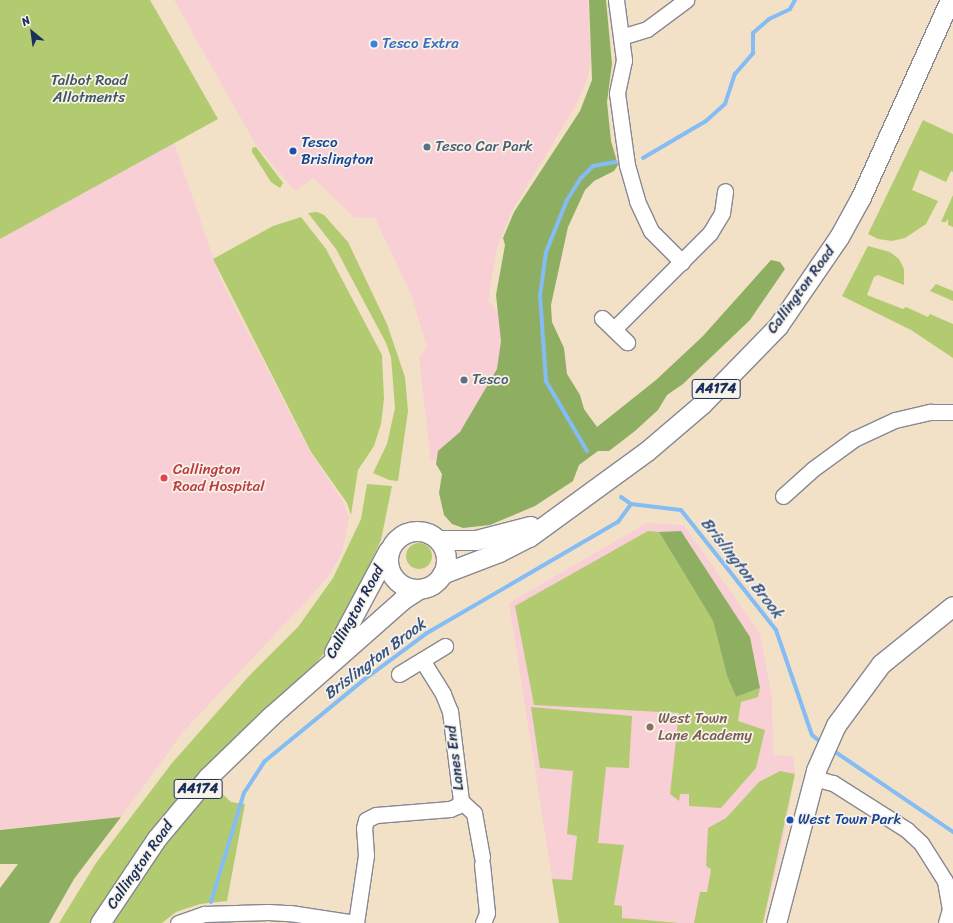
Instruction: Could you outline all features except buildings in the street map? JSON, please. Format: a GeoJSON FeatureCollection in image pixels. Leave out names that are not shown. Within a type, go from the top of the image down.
{"type":"FeatureCollection","features":[{"type":"Feature","properties":{"kind":"main road","name":"Callington Road"},"geometry":{"type":"LineString","coordinates":[[442,574],[500,552],[529,537],[647,451],[696,409],[778,326],[839,237],[861,198],[950,0]]}},
{"type":"Feature","properties":{"kind":"main road","name":"Callington Road"},"geometry":{"type":"LineString","coordinates":[[439,540],[476,540],[503,535],[563,511]]}},
{"type":"Feature","properties":{"kind":"main road","name":"A4174"},"geometry":{"type":"LineString","coordinates":[[390,548],[395,539],[409,531],[419,530],[431,534],[439,540]]}},
{"type":"Feature","properties":{"kind":"main road"},"geometry":{"type":"LineString","coordinates":[[439,540],[446,558],[442,574]]}},
{"type":"Feature","properties":{"kind":"main road","name":"Callington Road"},"geometry":{"type":"LineString","coordinates":[[318,675],[343,640],[390,548]]}},
{"type":"Feature","properties":{"kind":"main road"},"geometry":{"type":"LineString","coordinates":[[390,548],[388,566],[392,576],[402,585],[419,589]]}},
{"type":"Feature","properties":{"kind":"main road","name":"A4174"},"geometry":{"type":"LineString","coordinates":[[419,589],[429,586],[442,574]]}},
{"type":"Feature","properties":{"kind":"main road","name":"Callington Road"},"geometry":{"type":"LineString","coordinates":[[100,923],[157,838],[208,777],[271,716],[396,605],[419,589]]}},
{"type":"Feature","properties":{"kind":"main road"},"geometry":{"type":"LineString","coordinates":[[776,923],[814,778],[821,756],[832,734],[848,706],[881,664],[953,606]]}},
{"type":"Feature","properties":{"kind":"street"},"geometry":{"type":"LineString","coordinates":[[616,0],[624,60],[617,93],[623,146],[627,165],[637,201],[651,231],[682,262]]}},
{"type":"Feature","properties":{"kind":"street"},"geometry":{"type":"LineString","coordinates":[[621,37],[648,29],[686,0]]}},
{"type":"Feature","properties":{"kind":"street"},"geometry":{"type":"LineString","coordinates":[[614,329],[710,233],[722,213],[726,191]]}},
{"type":"Feature","properties":{"kind":"street"},"geometry":{"type":"LineString","coordinates":[[602,318],[627,342]]}},
{"type":"Feature","properties":{"kind":"street"},"geometry":{"type":"LineString","coordinates":[[783,496],[813,469],[854,439],[895,420],[931,412],[953,412]]}},
{"type":"Feature","properties":{"kind":"street"},"geometry":{"type":"LineString","coordinates":[[399,674],[445,646]]}},
{"type":"Feature","properties":{"kind":"street","name":"Lanes End"},"geometry":{"type":"LineString","coordinates":[[422,660],[440,687],[450,711],[460,801],[474,813],[482,860],[487,913],[483,923]]}},
{"type":"Feature","properties":{"kind":"street"},"geometry":{"type":"LineString","coordinates":[[814,778],[833,783],[907,830],[921,843],[945,881],[950,910],[946,923]]}},
{"type":"Feature","properties":{"kind":"street"},"geometry":{"type":"LineString","coordinates":[[178,923],[204,914],[268,912],[290,913],[355,923],[366,855],[364,828],[366,820],[376,815],[450,809],[457,806],[460,801]]}},
{"type":"Feature","properties":{"kind":"shaded area"},"geometry":{"type":"Polygon","coordinates":[[[174,0],[588,0],[591,59],[587,80],[575,107],[513,209],[497,248],[488,301],[500,314],[505,331],[496,384],[457,451],[431,461],[419,358],[427,347],[411,294],[375,218],[354,217],[313,178],[295,191],[256,145],[174,0]]]}},
{"type":"Feature","properties":{"kind":"shaded area","name":"Callington Road Hospital"},"geometry":{"type":"Polygon","coordinates":[[[174,143],[220,278],[310,452],[344,503],[349,518],[342,553],[328,577],[182,733],[121,817],[0,829],[0,239],[174,143]]]}},
{"type":"Feature","properties":{"kind":"shaded area","name":"West Town Lane Academy"},"geometry":{"type":"Polygon","coordinates":[[[647,523],[684,525],[760,634],[772,697],[773,755],[793,756],[795,772],[781,851],[763,923],[559,923],[509,603],[647,523]]]}},
{"type":"Feature","properties":{"kind":"green space","name":"Talbot Road Allotments"},"geometry":{"type":"Polygon","coordinates":[[[0,0],[150,0],[218,119],[0,239],[0,0]]]}},
{"type":"Feature","properties":{"kind":"green space"},"geometry":{"type":"Polygon","coordinates":[[[589,0],[606,0],[612,64],[607,102],[611,141],[618,165],[614,171],[594,181],[585,190],[568,227],[551,305],[552,322],[564,348],[567,374],[580,395],[584,409],[597,427],[656,380],[703,336],[771,260],[780,262],[785,269],[750,320],[683,384],[667,395],[658,410],[635,431],[609,451],[598,451],[579,465],[573,481],[535,506],[490,525],[463,528],[452,524],[444,515],[439,493],[442,474],[436,464],[438,451],[460,432],[497,369],[501,341],[496,295],[505,245],[503,238],[514,212],[580,111],[592,80],[589,0]]]}},
{"type":"Feature","properties":{"kind":"green space"},"geometry":{"type":"Polygon","coordinates":[[[923,120],[953,134],[953,172],[951,171],[946,182],[920,170],[912,190],[938,201],[926,224],[905,238],[892,241],[878,239],[868,234],[923,120]]]}},
{"type":"Feature","properties":{"kind":"green space"},"geometry":{"type":"Polygon","coordinates":[[[256,147],[283,183],[280,188],[271,182],[252,152],[252,148],[256,147]]]}},
{"type":"Feature","properties":{"kind":"green space"},"geometry":{"type":"Polygon","coordinates":[[[953,195],[953,227],[948,225],[948,219],[946,222],[941,222],[953,195]]]}},
{"type":"Feature","properties":{"kind":"green space"},"geometry":{"type":"Polygon","coordinates":[[[317,212],[324,215],[348,242],[387,324],[405,377],[408,411],[398,481],[389,480],[373,473],[387,444],[395,408],[391,357],[386,343],[336,249],[308,213],[317,212]]]}},
{"type":"Feature","properties":{"kind":"green space"},"geometry":{"type":"Polygon","coordinates":[[[301,217],[326,249],[382,355],[384,399],[381,424],[374,446],[358,470],[351,515],[347,503],[311,452],[213,259],[273,226],[301,217]]]}},
{"type":"Feature","properties":{"kind":"green space"},"geometry":{"type":"Polygon","coordinates":[[[868,246],[890,252],[899,259],[904,269],[904,285],[878,275],[874,277],[867,295],[903,309],[906,307],[928,317],[930,314],[953,324],[953,358],[911,330],[842,296],[868,246]]]}},
{"type":"Feature","properties":{"kind":"green space"},"geometry":{"type":"Polygon","coordinates":[[[936,284],[953,291],[953,301],[930,291],[936,284]]]}},
{"type":"Feature","properties":{"kind":"green space"},"geometry":{"type":"Polygon","coordinates":[[[367,484],[392,486],[381,540],[334,642],[91,923],[59,923],[96,863],[172,763],[249,676],[298,627],[333,578],[361,519],[367,484]]]}},
{"type":"Feature","properties":{"kind":"green space"},"geometry":{"type":"Polygon","coordinates":[[[648,531],[659,532],[713,621],[727,676],[736,697],[760,688],[758,697],[741,702],[738,721],[765,730],[756,768],[721,808],[689,806],[689,794],[680,794],[679,801],[670,794],[679,713],[534,705],[515,606],[648,531]]]}},
{"type":"Feature","properties":{"kind":"green space"},"geometry":{"type":"Polygon","coordinates":[[[681,531],[750,637],[760,688],[736,697],[727,676],[713,621],[659,532],[681,531]]]}},
{"type":"Feature","properties":{"kind":"green space"},"geometry":{"type":"Polygon","coordinates":[[[419,543],[428,547],[432,556],[428,565],[419,569],[410,565],[406,556],[410,547],[419,543]]]}},
{"type":"Feature","properties":{"kind":"green space"},"geometry":{"type":"Polygon","coordinates":[[[531,707],[632,716],[629,768],[606,767],[598,843],[624,845],[614,905],[622,906],[622,918],[679,923],[559,923],[552,879],[572,880],[577,836],[567,834],[573,771],[540,768],[531,707]]]}},
{"type":"Feature","properties":{"kind":"green space"},"geometry":{"type":"Polygon","coordinates":[[[780,771],[795,774],[763,923],[694,923],[700,892],[707,892],[711,869],[706,866],[708,828],[726,818],[759,782],[780,771]]]}},
{"type":"Feature","properties":{"kind":"green space"},"geometry":{"type":"Polygon","coordinates":[[[214,786],[231,802],[245,804],[227,901],[200,904],[176,912],[162,923],[109,923],[165,838],[214,786]]]}},
{"type":"Feature","properties":{"kind":"green space"},"geometry":{"type":"Polygon","coordinates":[[[121,817],[74,879],[49,923],[0,923],[0,888],[18,864],[0,864],[0,830],[121,817]]]}},
{"type":"Feature","properties":{"kind":"waterway","name":"Brislington Brook"},"geometry":{"type":"LineString","coordinates":[[643,158],[706,121],[725,104],[735,74],[753,53],[753,33],[769,19],[790,9],[795,0]]}},
{"type":"Feature","properties":{"kind":"waterway","name":"Brislington Brook"},"geometry":{"type":"LineString","coordinates":[[587,451],[546,381],[540,296],[546,252],[567,200],[581,178],[593,166],[616,162]]}},
{"type":"Feature","properties":{"kind":"waterway","name":"Brislington Brook"},"geometry":{"type":"LineString","coordinates":[[621,497],[631,504],[681,510],[776,630],[812,735],[822,743]]}},
{"type":"Feature","properties":{"kind":"waterway","name":"Brislington Brook"},"geometry":{"type":"LineString","coordinates":[[211,902],[244,793],[265,761],[365,679],[427,633],[618,522],[631,504]]}},
{"type":"Feature","properties":{"kind":"waterway"},"geometry":{"type":"LineString","coordinates":[[831,749],[953,832]]}},
{"type":"Feature","properties":{"kind":"place","name":"Tesco Extra"},"geometry":{"type":"Point","coordinates":[374,44]}},
{"type":"Feature","properties":{"kind":"place","name":"Tesco Car Park"},"geometry":{"type":"Point","coordinates":[427,147]}},
{"type":"Feature","properties":{"kind":"place","name":"Tesco Brislington"},"geometry":{"type":"Point","coordinates":[293,151]}},
{"type":"Feature","properties":{"kind":"place","name":"Tesco"},"geometry":{"type":"Point","coordinates":[464,380]}},
{"type":"Feature","properties":{"kind":"place","name":"Callington Road Hospital"},"geometry":{"type":"Point","coordinates":[164,478]}},
{"type":"Feature","properties":{"kind":"place","name":"West Town Lane Academy"},"geometry":{"type":"Point","coordinates":[650,727]}},
{"type":"Feature","properties":{"kind":"place","name":"West Town Park"},"geometry":{"type":"Point","coordinates":[790,820]}}]}
